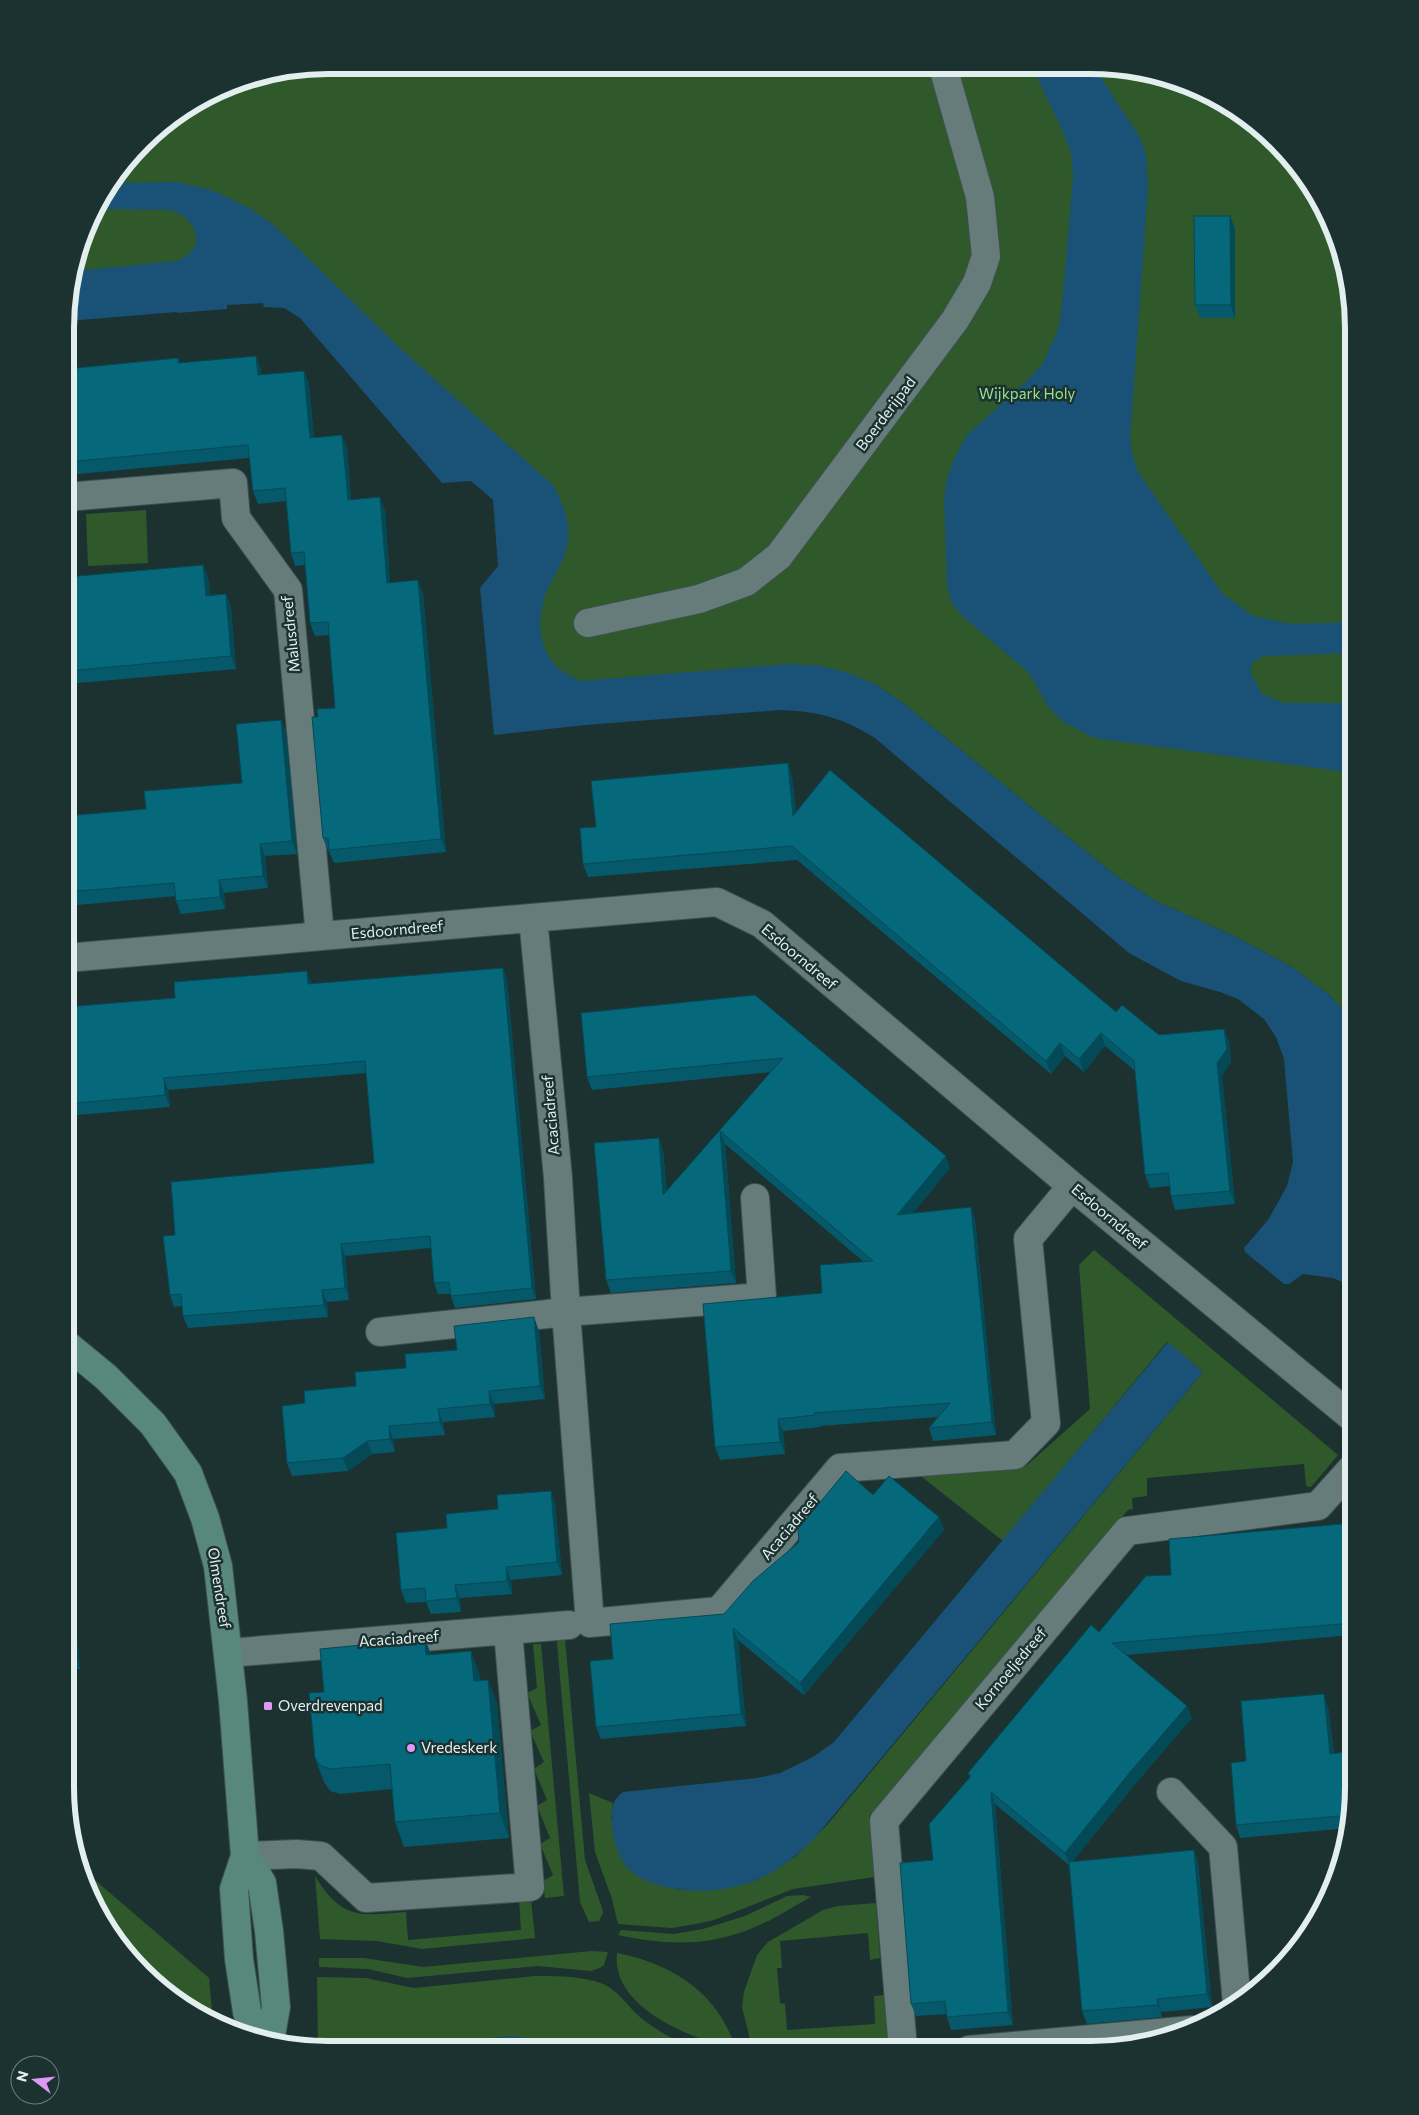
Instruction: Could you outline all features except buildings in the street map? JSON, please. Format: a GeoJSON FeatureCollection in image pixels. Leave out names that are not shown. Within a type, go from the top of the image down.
{"type":"FeatureCollection","features":[{"type":"Feature","properties":{"kind":"street","name":"Boerderijpad"},"geometry":{"type":"LineString","coordinates":[[588,623],[699,599],[746,582],[779,556],[955,320],[977,283],[986,256],[980,197],[945,74]]}},
{"type":"Feature","properties":{"kind":"street","name":"Malusdreef"},"geometry":{"type":"LineString","coordinates":[[74,496],[233,483],[236,518],[288,590],[320,936]]}},
{"type":"Feature","properties":{"kind":"street","name":"Esdoorndreef"},"geometry":{"type":"LineString","coordinates":[[74,957],[717,902],[762,924],[1072,1186],[1345,1412]]}},
{"type":"Feature","properties":{"kind":"street","name":"Acaciadreef"},"geometry":{"type":"LineString","coordinates":[[533,918],[558,1178],[566,1312],[590,1623],[719,1611],[840,1468],[1014,1454],[1046,1423],[1028,1239],[1072,1186]]}},
{"type":"Feature","properties":{"kind":"street"},"geometry":{"type":"LineString","coordinates":[[380,1332],[566,1312],[762,1297],[755,1198]]}},
{"type":"Feature","properties":{"kind":"street","name":"Olmendreef"},"geometry":{"type":"LineString","coordinates":[[74,1351],[106,1377],[153,1424],[188,1473],[205,1518],[218,1566],[228,1653],[245,1856],[234,1889],[246,2012],[252,2030]]}},
{"type":"Feature","properties":{"kind":"street","name":"Kornoeljedreef"},"geometry":{"type":"LineString","coordinates":[[902,2041],[884,1822],[1127,1530],[1318,1506],[1345,1476]]}},
{"type":"Feature","properties":{"kind":"street","name":"Acaciadreef"},"geometry":{"type":"LineString","coordinates":[[228,1653],[570,1625]]}},
{"type":"Feature","properties":{"kind":"street"},"geometry":{"type":"LineString","coordinates":[[245,1856],[296,1854],[321,1856],[366,1898],[530,1887],[508,1630]]}},
{"type":"Feature","properties":{"kind":"street"},"geometry":{"type":"LineString","coordinates":[[1170,1792],[1223,1847],[1236,1995]]}},
{"type":"Feature","properties":{"kind":"street","name":"Olmendreef"},"geometry":{"type":"LineString","coordinates":[[245,1856],[262,1883],[276,2007],[271,2035]]}},
{"type":"Feature","properties":{"kind":"street"},"geometry":{"type":"LineString","coordinates":[[1069,2041],[1156,2033]]}},
{"type":"Feature","properties":{"kind":"green space","name":"Wijkpark Holy"},"geometry":{"type":"Polygon","coordinates":[[[311,74],[1108,74],[1157,82],[1173,87],[1218,108],[1246,126],[1282,160],[1311,201],[1326,231],[1337,262],[1345,311],[1345,1012],[1328,994],[1292,967],[1238,938],[1156,901],[1115,875],[903,703],[877,685],[524,713],[519,495],[282,282],[76,293],[82,262],[100,216],[126,173],[148,148],[173,126],[216,100],[262,82],[295,76],[311,74]]]}},
{"type":"Feature","properties":{"kind":"green space"},"geometry":{"type":"Polygon","coordinates":[[[146,510],[148,563],[88,566],[86,514],[146,510]]]}},
{"type":"Feature","properties":{"kind":"green space"},"geometry":{"type":"Polygon","coordinates":[[[1094,1250],[1338,1455],[1311,1487],[1306,1486],[1304,1464],[1147,1478],[1147,1496],[1132,1498],[1133,1509],[1128,1510],[869,1816],[874,1877],[793,1889],[714,1920],[696,1924],[672,1928],[618,1924],[612,1899],[595,1852],[589,1793],[613,1803],[611,1819],[646,1879],[679,1890],[720,1889],[757,1880],[795,1857],[827,1825],[1203,1372],[1167,1342],[1003,1541],[922,1477],[1026,1466],[1090,1409],[1079,1265],[1094,1250]]]}},
{"type":"Feature","properties":{"kind":"green space"},"geometry":{"type":"Polygon","coordinates":[[[565,1639],[585,1860],[602,1908],[603,1913],[599,1921],[589,1922],[580,1902],[557,1643],[558,1640],[565,1639]]]}},
{"type":"Feature","properties":{"kind":"green space"},"geometry":{"type":"Polygon","coordinates":[[[533,1644],[541,1644],[564,1896],[545,1898],[543,1881],[553,1875],[540,1844],[550,1838],[537,1806],[547,1800],[534,1769],[544,1762],[530,1731],[541,1725],[527,1693],[537,1688],[533,1644]]]}},
{"type":"Feature","properties":{"kind":"green space"},"geometry":{"type":"Polygon","coordinates":[[[90,1875],[209,1978],[212,2013],[173,1989],[137,1955],[108,1914],[90,1875]]]}},
{"type":"Feature","properties":{"kind":"green space"},"geometry":{"type":"Polygon","coordinates":[[[315,1876],[334,1901],[353,1912],[376,1914],[406,1912],[408,1940],[521,1930],[519,1900],[531,1899],[535,1938],[422,1949],[377,1941],[320,1939],[315,1876]]]}},
{"type":"Feature","properties":{"kind":"green space"},"geometry":{"type":"Polygon","coordinates":[[[803,1895],[811,1897],[770,1920],[727,1937],[692,1942],[674,1942],[637,1939],[618,1935],[621,1930],[674,1934],[703,1929],[745,1916],[787,1896],[803,1895]]]}},
{"type":"Feature","properties":{"kind":"green space"},"geometry":{"type":"Polygon","coordinates":[[[876,1903],[880,1958],[870,1960],[868,1933],[780,1941],[782,1968],[777,1968],[780,2003],[785,2004],[787,2030],[875,2024],[874,1996],[884,1995],[888,2041],[750,2039],[742,2007],[744,1992],[757,1955],[768,1942],[823,1910],[838,1906],[876,1903]]]}},
{"type":"Feature","properties":{"kind":"green space"},"geometry":{"type":"Polygon","coordinates":[[[591,1951],[608,1952],[604,1965],[591,1971],[538,1966],[407,1978],[368,1969],[319,1967],[319,1958],[364,1958],[423,1967],[591,1951]]]}},
{"type":"Feature","properties":{"kind":"green space"},"geometry":{"type":"Polygon","coordinates":[[[617,1953],[654,1964],[672,1972],[702,1993],[725,2023],[733,2041],[707,2041],[654,2016],[638,2003],[626,1988],[618,1972],[617,1953]]]}},
{"type":"Feature","properties":{"kind":"green space"},"geometry":{"type":"Polygon","coordinates":[[[535,1976],[582,1978],[607,1986],[617,1993],[641,2018],[678,2041],[533,2041],[515,2036],[455,2041],[318,2041],[317,1977],[366,1978],[414,1988],[535,1976]]]}},
{"type":"Feature","properties":{"kind":"water"},"geometry":{"type":"Polygon","coordinates":[[[1035,74],[1099,74],[1139,136],[1146,153],[1148,189],[1130,438],[1138,472],[1222,593],[1253,616],[1292,624],[1345,622],[1345,653],[1263,656],[1253,662],[1250,671],[1262,694],[1284,703],[1345,703],[1345,772],[1094,738],[1062,721],[1048,706],[1028,672],[963,617],[951,602],[947,584],[944,497],[953,461],[966,436],[1031,377],[1043,363],[1058,330],[1062,306],[1073,177],[1071,153],[1035,74]]]}},
{"type":"Feature","properties":{"kind":"water"},"geometry":{"type":"Polygon","coordinates":[[[177,182],[211,190],[249,208],[275,226],[403,351],[554,486],[563,506],[569,534],[567,548],[544,600],[540,621],[542,641],[550,659],[562,671],[579,681],[790,664],[823,666],[851,674],[877,685],[903,703],[1115,875],[1156,901],[1238,938],[1292,967],[1328,994],[1345,1012],[1345,1283],[1333,1278],[1303,1274],[1289,1284],[1284,1284],[1245,1252],[1244,1248],[1268,1220],[1287,1186],[1293,1162],[1284,1059],[1276,1037],[1264,1019],[1238,999],[1181,981],[1129,953],[875,738],[852,725],[830,717],[806,712],[780,710],[585,725],[494,735],[480,588],[498,566],[493,500],[471,481],[442,483],[300,318],[284,308],[264,307],[263,303],[227,305],[227,309],[74,320],[80,270],[176,261],[193,250],[196,242],[196,234],[188,220],[170,210],[104,209],[120,183],[177,182]]]}},
{"type":"Feature","properties":{"kind":"water"},"geometry":{"type":"Polygon","coordinates":[[[1168,1342],[1203,1372],[813,1840],[772,1872],[742,1885],[726,1888],[709,1890],[675,1889],[644,1879],[627,1867],[617,1850],[612,1826],[613,1807],[619,1795],[623,1792],[757,1778],[780,1773],[813,1757],[834,1742],[1168,1342]]]}},
{"type":"Feature","properties":{"kind":"water"},"geometry":{"type":"Polygon","coordinates":[[[515,2036],[533,2041],[455,2041],[515,2036]]]}},
{"type":"Feature","properties":{"kind":"place","name":"Overdrevenpad"},"geometry":{"type":"Point","coordinates":[268,1706]}},
{"type":"Feature","properties":{"kind":"place","name":"Vredeskerk"},"geometry":{"type":"Point","coordinates":[411,1748]}}]}
